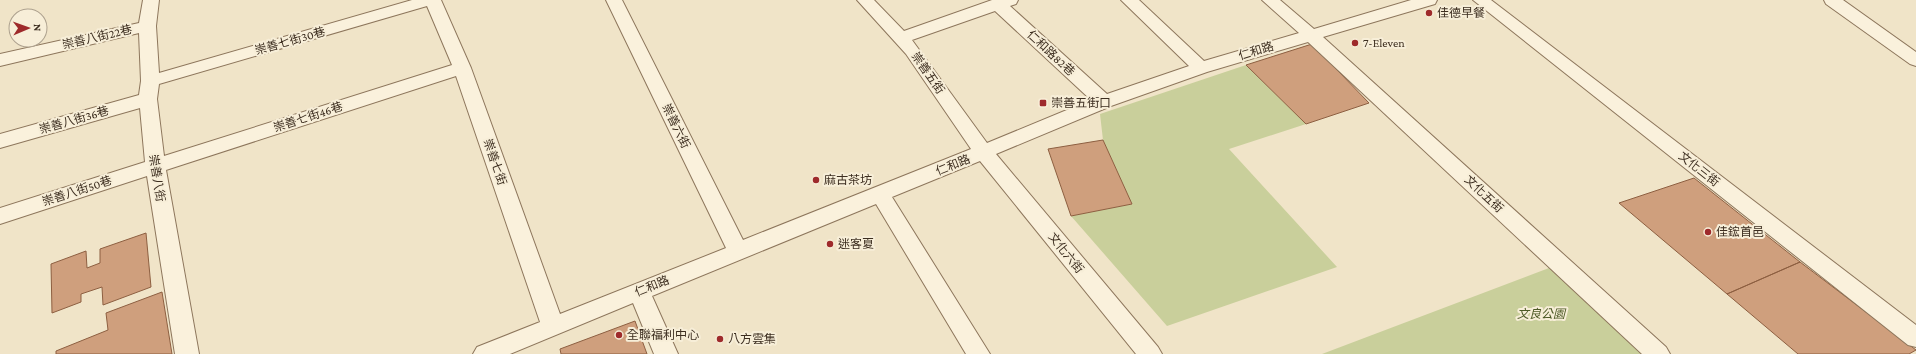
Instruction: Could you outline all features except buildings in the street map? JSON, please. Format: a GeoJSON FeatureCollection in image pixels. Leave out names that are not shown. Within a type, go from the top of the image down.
{"type":"FeatureCollection","features":[{"type":"Feature","properties":{"kind":"street","name":"崇善八街"},"geometry":{"type":"LineString","coordinates":[[151,0],[147,26],[149,90],[155,166],[187,354]]}},
{"type":"Feature","properties":{"kind":"street","name":"崇善七街"},"geometry":{"type":"LineString","coordinates":[[432,0],[462,68],[553,327]]}},
{"type":"Feature","properties":{"kind":"street","name":"崇善七街30巷"},"geometry":{"type":"LineString","coordinates":[[149,90],[432,0]]}},
{"type":"Feature","properties":{"kind":"street","name":"崇善六街"},"geometry":{"type":"LineString","coordinates":[[614,0],[738,251]]}},
{"type":"Feature","properties":{"kind":"street","name":"崇善五街"},"geometry":{"type":"LineString","coordinates":[[865,0],[912,50],[983,152]]}},
{"type":"Feature","properties":{"kind":"street"},"geometry":{"type":"LineString","coordinates":[[1129,0],[1201,68]]}},
{"type":"Feature","properties":{"kind":"street","name":"文化五街"},"geometry":{"type":"LineString","coordinates":[[1270,0],[1311,35],[1658,354]]}},
{"type":"Feature","properties":{"kind":"street","name":"仁和路"},"geometry":{"type":"LineString","coordinates":[[485,354],[1104,102],[1201,68],[1429,0]]}},
{"type":"Feature","properties":{"kind":"street","name":"文化三街"},"geometry":{"type":"LineString","coordinates":[[1481,0],[1916,338]]}},
{"type":"Feature","properties":{"kind":"street"},"geometry":{"type":"LineString","coordinates":[[1832,0],[1916,60]]}},
{"type":"Feature","properties":{"kind":"street"},"geometry":{"type":"LineString","coordinates":[[901,38],[1004,2]]}},
{"type":"Feature","properties":{"kind":"street","name":"仁和路82巷"},"geometry":{"type":"LineString","coordinates":[[1004,2],[1104,102]]}},
{"type":"Feature","properties":{"kind":"street","name":"崇善八街22巷"},"geometry":{"type":"LineString","coordinates":[[0,60],[147,26]]}},
{"type":"Feature","properties":{"kind":"street","name":"崇善七街46巷"},"geometry":{"type":"LineString","coordinates":[[155,166],[462,68]]}},
{"type":"Feature","properties":{"kind":"street","name":"崇善八街36巷"},"geometry":{"type":"LineString","coordinates":[[0,142],[149,90]]}},
{"type":"Feature","properties":{"kind":"street","name":"文化六街"},"geometry":{"type":"LineString","coordinates":[[983,152],[1150,354]]}},
{"type":"Feature","properties":{"kind":"street","name":"崇善八街50巷"},"geometry":{"type":"LineString","coordinates":[[0,216],[155,166]]}},
{"type":"Feature","properties":{"kind":"street"},"geometry":{"type":"LineString","coordinates":[[880,194],[978,354]]}},
{"type":"Feature","properties":{"kind":"street"},"geometry":{"type":"LineString","coordinates":[[639,291],[666,354]]}},
{"type":"Feature","properties":{"kind":"green space"},"geometry":{"type":"Polygon","coordinates":[[[1246,65],[1306,124],[1229,149],[1337,267],[1167,326],[1071,216],[1132,204],[1103,140],[1100,114],[1246,65]]]}},
{"type":"Feature","properties":{"kind":"green space","name":"文良公園"},"geometry":{"type":"Polygon","coordinates":[[[1549,268],[1642,354],[1322,354],[1549,268]]]}},
{"type":"Feature","properties":{"kind":"place","name":"佳德早餐"},"geometry":{"type":"Point","coordinates":[1429,13]}},
{"type":"Feature","properties":{"kind":"place","name":"7-Eleven"},"geometry":{"type":"Point","coordinates":[1355,43]}},
{"type":"Feature","properties":{"kind":"place","name":"崇善五街口"},"geometry":{"type":"Point","coordinates":[1043,103]}},
{"type":"Feature","properties":{"kind":"place","name":"麻古茶坊"},"geometry":{"type":"Point","coordinates":[816,180]}},
{"type":"Feature","properties":{"kind":"place","name":"佳鋐首邑"},"geometry":{"type":"Point","coordinates":[1708,232]}},
{"type":"Feature","properties":{"kind":"place","name":"迷客夏"},"geometry":{"type":"Point","coordinates":[830,244]}},
{"type":"Feature","properties":{"kind":"place","name":"全聯福利中心"},"geometry":{"type":"Point","coordinates":[619,335]}},
{"type":"Feature","properties":{"kind":"place","name":"八方雲集"},"geometry":{"type":"Point","coordinates":[720,339]}}]}
